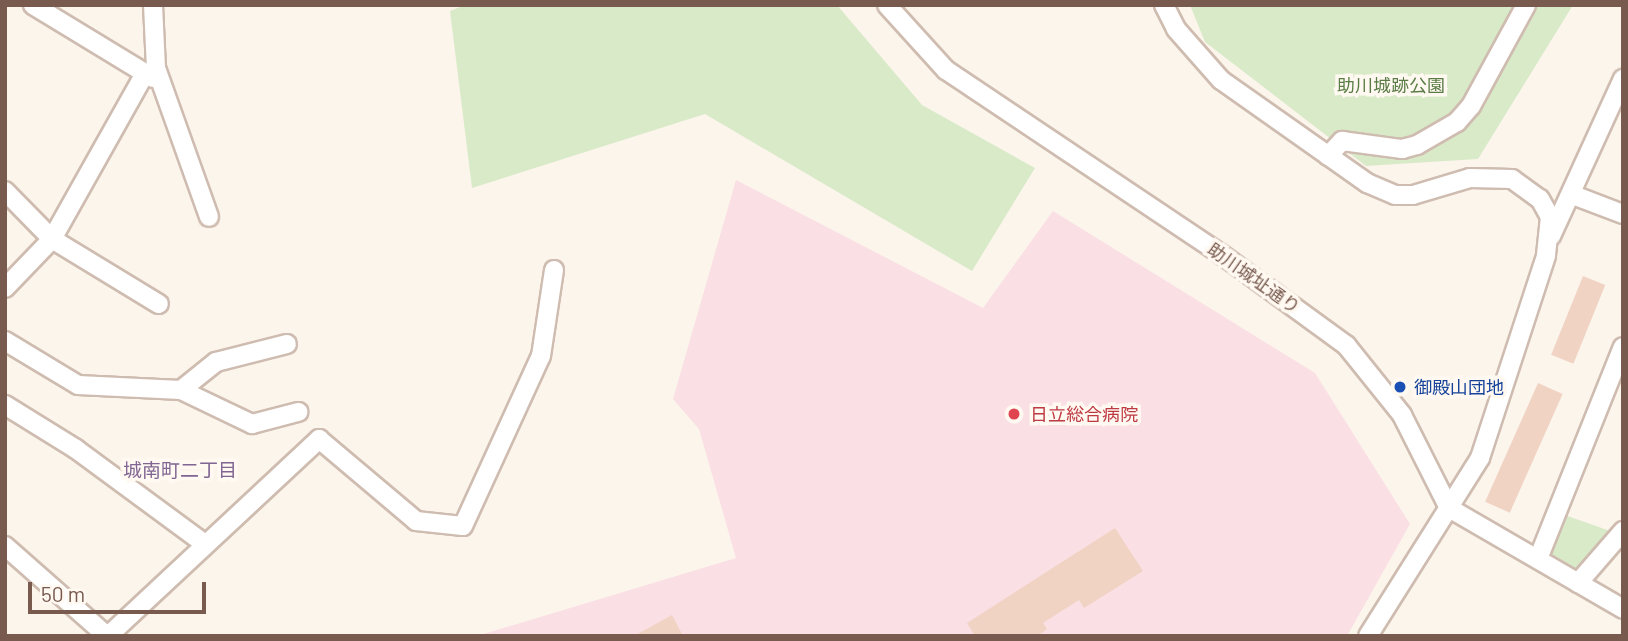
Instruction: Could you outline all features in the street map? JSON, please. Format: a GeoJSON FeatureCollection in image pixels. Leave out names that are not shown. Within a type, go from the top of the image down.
{"type":"FeatureCollection","features":[{"type":"Feature","properties":{"kind":"street"},"geometry":{"type":"LineString","coordinates":[[33,5],[162,83]]}},
{"type":"Feature","properties":{"kind":"street"},"geometry":{"type":"LineString","coordinates":[[153,5],[156,68],[209,218]]}},
{"type":"Feature","properties":{"kind":"street","name":"助川城址通り"},"geometry":{"type":"LineString","coordinates":[[887,5],[946,70],[1221,254],[1346,345],[1402,415],[1449,508]]}},
{"type":"Feature","properties":{"kind":"street"},"geometry":{"type":"LineString","coordinates":[[1164,5],[1175,29],[1221,80],[1328,156],[1395,195],[1413,195],[1470,178],[1512,179],[1540,199],[1550,217],[1551,236]]}},
{"type":"Feature","properties":{"kind":"street"},"geometry":{"type":"LineString","coordinates":[[1328,156],[1342,141],[1402,149],[1417,145],[1457,122],[1471,106],[1526,5]]}},
{"type":"Feature","properties":{"kind":"street"},"geometry":{"type":"LineString","coordinates":[[5,288],[52,239],[145,73]]}},
{"type":"Feature","properties":{"kind":"street"},"geometry":{"type":"LineString","coordinates":[[1368,636],[1449,508],[1488,439],[1551,236],[1573,195],[1623,79]]}},
{"type":"Feature","properties":{"kind":"street"},"geometry":{"type":"LineString","coordinates":[[5,191],[52,239],[159,304]]}},
{"type":"Feature","properties":{"kind":"street"},"geometry":{"type":"LineString","coordinates":[[1573,195],[1623,214]]}},
{"type":"Feature","properties":{"kind":"street"},"geometry":{"type":"LineString","coordinates":[[5,546],[107,636],[319,439],[416,521],[463,526],[541,356],[554,270]]}},
{"type":"Feature","properties":{"kind":"street"},"geometry":{"type":"LineString","coordinates":[[5,341],[78,385],[181,390],[252,424],[298,412]]}},
{"type":"Feature","properties":{"kind":"street"},"geometry":{"type":"LineString","coordinates":[[181,390],[216,362],[287,344]]}},
{"type":"Feature","properties":{"kind":"street"},"geometry":{"type":"LineString","coordinates":[[1538,559],[1623,347]]}},
{"type":"Feature","properties":{"kind":"street"},"geometry":{"type":"LineString","coordinates":[[5,405],[76,449],[205,544]]}},
{"type":"Feature","properties":{"kind":"street"},"geometry":{"type":"LineString","coordinates":[[1449,508],[1623,609]]}},
{"type":"Feature","properties":{"kind":"street"},"geometry":{"type":"LineString","coordinates":[[1578,583],[1623,531]]}},
{"type":"Feature","properties":{"kind":"shaded area","name":"日立総合病院"},"geometry":{"type":"Polygon","coordinates":[[[736,180],[983,308],[1053,211],[1315,373],[1410,524],[1347,636],[477,636],[736,558],[699,429],[673,399],[736,180]]]}},
{"type":"Feature","properties":{"kind":"green space"},"geometry":{"type":"Polygon","coordinates":[[[465,5],[837,5],[922,105],[1035,168],[972,271],[705,114],[472,188],[450,11],[465,5]]]}},
{"type":"Feature","properties":{"kind":"green space","name":"助川城跡公園"},"geometry":{"type":"Polygon","coordinates":[[[1190,5],[1573,5],[1478,159],[1366,166],[1205,42],[1190,5]]]}},
{"type":"Feature","properties":{"kind":"green space"},"geometry":{"type":"Polygon","coordinates":[[[1559,513],[1616,533],[1576,579],[1540,558],[1559,513]]]}},
{"type":"Feature","properties":{"kind":"building"},"geometry":{"type":"Polygon","coordinates":[[[1583,276],[1605,285],[1573,364],[1551,355],[1583,276]]]}},
{"type":"Feature","properties":{"kind":"building"},"geometry":{"type":"Polygon","coordinates":[[[1538,383],[1563,394],[1510,513],[1485,502],[1538,383]]]}},
{"type":"Feature","properties":{"kind":"building"},"geometry":{"type":"Polygon","coordinates":[[[1115,528],[1143,571],[1084,608],[1079,600],[1043,623],[1047,629],[1037,636],[975,636],[967,623],[1115,528]]]}},
{"type":"Feature","properties":{"kind":"building"},"geometry":{"type":"Polygon","coordinates":[[[672,615],[683,636],[634,636],[672,615]]]}},
{"type":"Feature","properties":{"kind":"place","name":"御殿山団地"},"geometry":{"type":"Point","coordinates":[1400,387]}},
{"type":"Feature","properties":{"kind":"place","name":"日立総合病院"},"geometry":{"type":"Point","coordinates":[1014,414]}},
{"type":"Feature","properties":{"kind":"district","name":"城南町二丁目"},"geometry":{"type":"Point","coordinates":[180,470]}}]}
